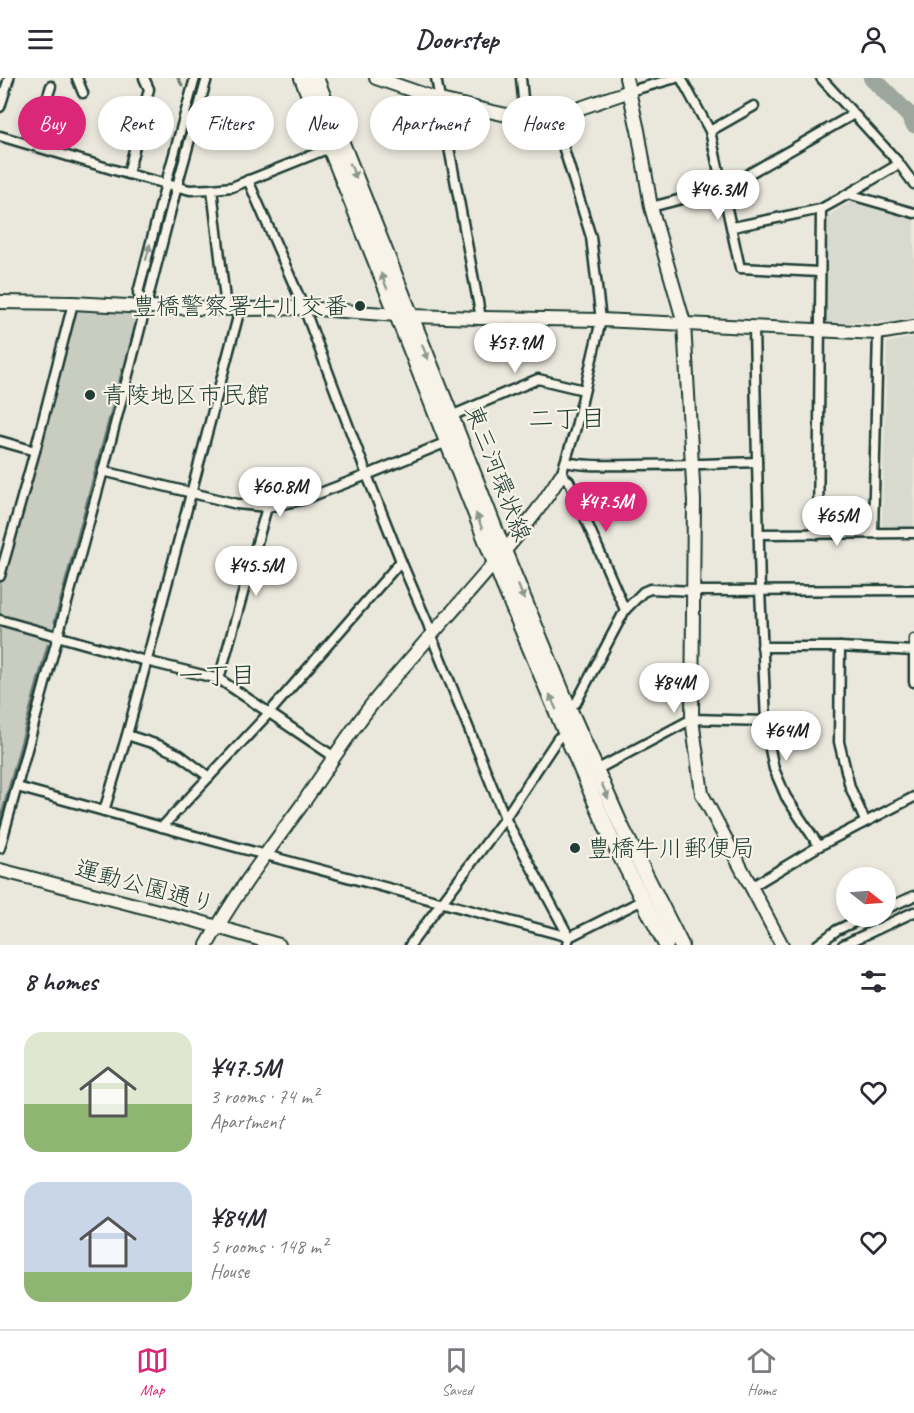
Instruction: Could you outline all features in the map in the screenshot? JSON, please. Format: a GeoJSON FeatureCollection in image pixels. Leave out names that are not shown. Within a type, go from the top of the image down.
{"type":"FeatureCollection","features":[{"type":"Feature","properties":{"kind":"main road","name":"東三河環状線"},"geometry":{"type":"LineString","coordinates":[[302,78],[311,96]]}},
{"type":"Feature","properties":{"kind":"main road","name":"東三河環状線"},"geometry":{"type":"LineString","coordinates":[[316,78],[321,96]]}},
{"type":"Feature","properties":{"kind":"main road","name":"東三河環状線"},"geometry":{"type":"LineString","coordinates":[[338,150],[404,315],[447,442],[495,562],[611,838],[666,945]]}},
{"type":"Feature","properties":{"kind":"main road","name":"東三河環状線"},"geometry":{"type":"LineString","coordinates":[[404,315],[451,416],[504,551],[596,770],[622,828],[681,945]]}},
{"type":"Feature","properties":{"kind":"street"},"geometry":{"type":"LineString","coordinates":[[0,107],[9,78]]}},
{"type":"Feature","properties":{"kind":"street"},"geometry":{"type":"LineString","coordinates":[[77,78],[83,93]]}},
{"type":"Feature","properties":{"kind":"street"},"geometry":{"type":"LineString","coordinates":[[128,174],[149,89],[144,78]]}},
{"type":"Feature","properties":{"kind":"street"},"geometry":{"type":"LineString","coordinates":[[146,307],[138,292],[195,78]]}},
{"type":"Feature","properties":{"kind":"street"},"geometry":{"type":"LineString","coordinates":[[0,848],[207,78]]}},
{"type":"Feature","properties":{"kind":"street"},"geometry":{"type":"LineString","coordinates":[[376,78],[428,96]]}},
{"type":"Feature","properties":{"kind":"street"},"geometry":{"type":"LineString","coordinates":[[436,78],[439,96]]}},
{"type":"Feature","properties":{"kind":"street"},"geometry":{"type":"LineString","coordinates":[[521,78],[523,96]]}},
{"type":"Feature","properties":{"kind":"street"},"geometry":{"type":"LineString","coordinates":[[626,78],[651,207],[684,323],[693,465],[692,719],[702,795],[782,945]]}},
{"type":"Feature","properties":{"kind":"street"},"geometry":{"type":"LineString","coordinates":[[585,106],[676,78]]}},
{"type":"Feature","properties":{"kind":"street"},"geometry":{"type":"LineString","coordinates":[[681,78],[710,131],[741,268],[819,272]]}},
{"type":"Feature","properties":{"kind":"street"},"geometry":{"type":"LineString","coordinates":[[820,78],[899,164],[914,184]]}},
{"type":"Feature","properties":{"kind":"street"},"geometry":{"type":"LineString","coordinates":[[48,96],[51,86]]}},
{"type":"Feature","properties":{"kind":"street"},"geometry":{"type":"LineString","coordinates":[[710,131],[754,106]]}},
{"type":"Feature","properties":{"kind":"street"},"geometry":{"type":"LineString","coordinates":[[651,207],[724,188],[854,114]]}},
{"type":"Feature","properties":{"kind":"street"},"geometry":{"type":"LineString","coordinates":[[0,136],[18,142]]}},
{"type":"Feature","properties":{"kind":"street"},"geometry":{"type":"LineString","coordinates":[[46,150],[190,190],[232,187],[323,150]]}},
{"type":"Feature","properties":{"kind":"street"},"geometry":{"type":"LineString","coordinates":[[450,150],[482,318]]}},
{"type":"Feature","properties":{"kind":"street"},"geometry":{"type":"LineString","coordinates":[[207,945],[264,855],[375,700],[537,511],[564,469],[601,320],[591,237],[564,150]]}},
{"type":"Feature","properties":{"kind":"street"},"geometry":{"type":"LineString","coordinates":[[733,227],[820,209],[899,164]]}},
{"type":"Feature","properties":{"kind":"street"},"geometry":{"type":"LineString","coordinates":[[248,180],[304,308],[367,475],[505,818],[568,941]]}},
{"type":"Feature","properties":{"kind":"street"},"geometry":{"type":"LineString","coordinates":[[212,189],[226,308]]}},
{"type":"Feature","properties":{"kind":"street"},"geometry":{"type":"LineString","coordinates":[[848,194],[912,213],[914,202]]}},
{"type":"Feature","properties":{"kind":"street"},"geometry":{"type":"LineString","coordinates":[[818,534],[820,209]]}},
{"type":"Feature","properties":{"kind":"street"},"geometry":{"type":"LineString","coordinates":[[0,302],[240,309],[304,308],[404,315],[684,323],[878,333],[914,327]]}},
{"type":"Feature","properties":{"kind":"street"},"geometry":{"type":"LineString","coordinates":[[0,576],[73,303]]}},
{"type":"Feature","properties":{"kind":"street"},"geometry":{"type":"LineString","coordinates":[[104,811],[127,735],[240,309]]}},
{"type":"Feature","properties":{"kind":"street"},"geometry":{"type":"LineString","coordinates":[[754,328],[760,590],[766,721],[774,769],[786,797],[819,846]]}},
{"type":"Feature","properties":{"kind":"street"},"geometry":{"type":"LineString","coordinates":[[873,533],[878,333]]}},
{"type":"Feature","properties":{"kind":"street"},"geometry":{"type":"LineString","coordinates":[[451,416],[538,379],[584,390]]}},
{"type":"Feature","properties":{"kind":"street"},"geometry":{"type":"LineString","coordinates":[[0,441],[35,451]]}},
{"type":"Feature","properties":{"kind":"street"},"geometry":{"type":"LineString","coordinates":[[103,471],[237,504],[267,507],[302,500],[447,442]]}},
{"type":"Feature","properties":{"kind":"street"},"geometry":{"type":"LineString","coordinates":[[564,469],[575,464],[693,465],[757,462]]}},
{"type":"Feature","properties":{"kind":"street"},"geometry":{"type":"LineString","coordinates":[[564,469],[625,610]]}},
{"type":"Feature","properties":{"kind":"street"},"geometry":{"type":"LineString","coordinates":[[219,680],[267,507]]}},
{"type":"Feature","properties":{"kind":"street"},"geometry":{"type":"LineString","coordinates":[[759,534],[914,533]]}},
{"type":"Feature","properties":{"kind":"street"},"geometry":{"type":"LineString","coordinates":[[162,828],[269,713],[401,561]]}},
{"type":"Feature","properties":{"kind":"street"},"geometry":{"type":"LineString","coordinates":[[568,706],[576,703],[625,610],[643,592],[650,589],[694,591],[914,590]]}},
{"type":"Feature","properties":{"kind":"street"},"geometry":{"type":"LineString","coordinates":[[0,620],[219,680],[333,756]]}},
{"type":"Feature","properties":{"kind":"street"},"geometry":{"type":"LineString","coordinates":[[914,639],[914,682]]}},
{"type":"Feature","properties":{"kind":"street"},"geometry":{"type":"LineString","coordinates":[[762,646],[914,651]]}},
{"type":"Feature","properties":{"kind":"street"},"geometry":{"type":"LineString","coordinates":[[840,647],[839,742],[850,787],[865,821]]}},
{"type":"Feature","properties":{"kind":"street"},"geometry":{"type":"LineString","coordinates":[[596,770],[692,719],[766,721]]}},
{"type":"Feature","properties":{"kind":"street"},"geometry":{"type":"LineString","coordinates":[[410,945],[505,818],[558,738],[566,734]]}},
{"type":"Feature","properties":{"kind":"street"},"geometry":{"type":"LineString","coordinates":[[127,735],[180,755],[209,777]]}},
{"type":"Feature","properties":{"kind":"street"},"geometry":{"type":"LineString","coordinates":[[17,787],[568,941],[642,900]]}},
{"type":"Feature","properties":{"kind":"street"},"geometry":{"type":"LineString","coordinates":[[751,887],[819,846],[914,797]]}},
{"type":"Feature","properties":{"kind":"street","name":"運動公園通り"},"geometry":{"type":"LineString","coordinates":[[0,870],[279,945]]}},
{"type":"Feature","properties":{"kind":"street"},"geometry":{"type":"LineString","coordinates":[[896,904],[914,896]]}},
{"type":"Feature","properties":{"kind":"street"},"geometry":{"type":"LineString","coordinates":[[843,945],[914,912]]}},
{"type":"Feature","properties":{"kind":"street"},"geometry":{"type":"LineString","coordinates":[[818,945],[843,927]]}},
{"type":"Feature","properties":{"kind":"shaded area"},"geometry":{"type":"Polygon","coordinates":[[[852,201],[914,218],[914,318],[889,322],[827,323],[823,319],[826,217],[852,201]]]}},
{"type":"Feature","properties":{"kind":"shaded area"},"geometry":{"type":"Polygon","coordinates":[[[73,303],[145,307],[0,846],[0,576],[73,303]]]}},
{"type":"Feature","properties":{"kind":"shaded area"},"geometry":{"type":"Polygon","coordinates":[[[914,337],[914,527],[882,527],[887,343],[914,337]]]}},
{"type":"Feature","properties":{"kind":"waterway"},"geometry":{"type":"LineString","coordinates":[[178,78],[182,85]]}},
{"type":"Feature","properties":{"kind":"waterway"},"geometry":{"type":"LineString","coordinates":[[872,78],[909,115],[914,124]]}},
{"type":"Feature","properties":{"kind":"waterway"},"geometry":{"type":"LineString","coordinates":[[55,622],[123,369]]}},
{"type":"Feature","properties":{"kind":"waterway"},"geometry":{"type":"LineString","coordinates":[[0,822],[48,645]]}},
{"type":"Feature","properties":{"kind":"place","name":"豊橋警察署牛川交番"},"geometry":{"type":"Point","coordinates":[360,306]}},
{"type":"Feature","properties":{"kind":"place","name":"青陵地区市民館"},"geometry":{"type":"Point","coordinates":[90,395]}},
{"type":"Feature","properties":{"kind":"place","name":"豊橋牛川郵便局"},"geometry":{"type":"Point","coordinates":[575,848]}},
{"type":"Feature","properties":{"kind":"district","name":"二丁目"},"geometry":{"type":"Point","coordinates":[567,418]}},
{"type":"Feature","properties":{"kind":"district","name":"一丁目"},"geometry":{"type":"Point","coordinates":[217,675]}}]}
